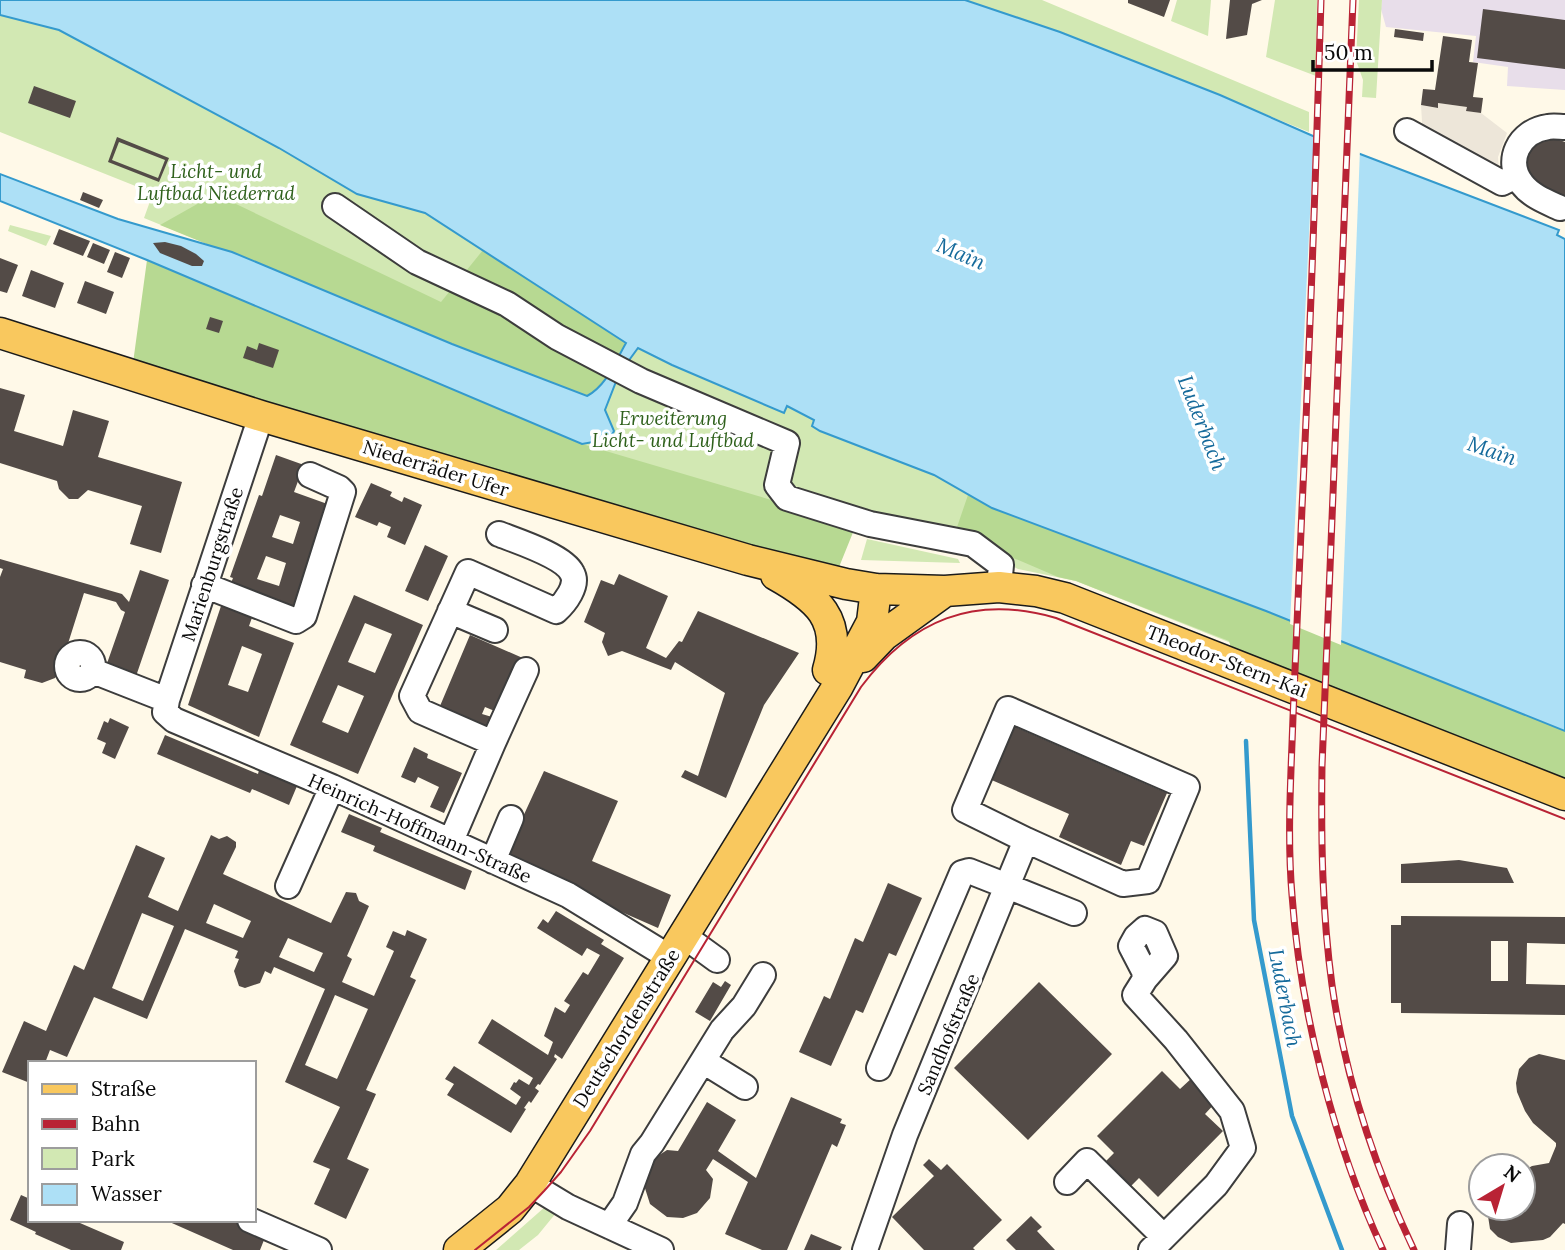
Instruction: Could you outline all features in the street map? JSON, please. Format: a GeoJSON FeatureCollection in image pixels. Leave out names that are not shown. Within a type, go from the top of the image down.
{"type":"FeatureCollection","features":[{"type":"Feature","properties":{"kind":"main road","name":"Niederräder Ufer"},"geometry":{"type":"LineString","coordinates":[[0,333],[261,416],[748,560],[876,589]]}},
{"type":"Feature","properties":{"kind":"main road"},"geometry":{"type":"LineString","coordinates":[[748,560],[802,589],[815,601],[833,632],[833,678]]}},
{"type":"Feature","properties":{"kind":"main road","name":"Theodor-Stern-Kai"},"geometry":{"type":"LineString","coordinates":[[876,589],[944,591],[999,587],[1036,591],[1065,598],[1565,795]]}},
{"type":"Feature","properties":{"kind":"main road","name":"Deutschordenstraße"},"geometry":{"type":"LineString","coordinates":[[459,1250],[510,1209],[530,1184],[773,789],[796,736],[833,678],[858,605],[876,589]]}},
{"type":"Feature","properties":{"kind":"main road"},"geometry":{"type":"LineString","coordinates":[[833,678],[884,635],[944,591]]}},
{"type":"Feature","properties":{"kind":"street"},"geometry":{"type":"LineString","coordinates":[[1560,208],[1541,200],[1524,187],[1513,163],[1515,151],[1522,139],[1547,127],[1565,127]]}},
{"type":"Feature","properties":{"kind":"street"},"geometry":{"type":"LineString","coordinates":[[1407,131],[1502,183],[1517,176]]}},
{"type":"Feature","properties":{"kind":"street"},"geometry":{"type":"LineString","coordinates":[[335,206],[417,262],[507,304],[557,337],[617,369],[787,443],[777,485],[787,498],[870,524],[973,544],[1001,565],[999,587]]}},
{"type":"Feature","properties":{"kind":"street","name":"Marienburgstraße"},"geometry":{"type":"LineString","coordinates":[[166,706],[261,416]]}},
{"type":"Feature","properties":{"kind":"street"},"geometry":{"type":"LineString","coordinates":[[204,586],[296,621],[304,616],[343,492],[310,475]]}},
{"type":"Feature","properties":{"kind":"street"},"geometry":{"type":"LineString","coordinates":[[493,743],[420,711],[412,696],[468,572],[556,611],[564,604],[574,583],[572,573],[561,561],[499,534]]}},
{"type":"Feature","properties":{"kind":"street"},"geometry":{"type":"LineString","coordinates":[[450,611],[495,631]]}},
{"type":"Feature","properties":{"kind":"street"},"geometry":{"type":"LineString","coordinates":[[451,841],[526,670]]}},
{"type":"Feature","properties":{"kind":"street","name":"Heinrich-Hoffmann-Straße"},"geometry":{"type":"LineString","coordinates":[[93,671],[166,706],[174,720],[332,787],[676,946],[717,960]]}},
{"type":"Feature","properties":{"kind":"street"},"geometry":{"type":"LineString","coordinates":[[1008,709],[1187,787],[1148,881],[1123,884],[1026,839],[965,810],[1008,709]]}},
{"type":"Feature","properties":{"kind":"street"},"geometry":{"type":"LineString","coordinates":[[288,886],[332,787]]}},
{"type":"Feature","properties":{"kind":"street"},"geometry":{"type":"LineString","coordinates":[[493,861],[512,818]]}},
{"type":"Feature","properties":{"kind":"street","name":"Sandhofstraße"},"geometry":{"type":"LineString","coordinates":[[865,1250],[905,1135],[1026,839]]}},
{"type":"Feature","properties":{"kind":"street"},"geometry":{"type":"LineString","coordinates":[[879,1068],[962,873],[969,871],[1074,913]]}},
{"type":"Feature","properties":{"kind":"street"},"geometry":{"type":"LineString","coordinates":[[608,1226],[625,1203],[643,1154],[722,1030],[744,1006],[763,975]]}},
{"type":"Feature","properties":{"kind":"street"},"geometry":{"type":"LineString","coordinates":[[1067,1182],[1087,1161],[1158,1243],[1216,1185],[1243,1148],[1232,1111],[1176,1040],[1135,995],[1145,979]]}},
{"type":"Feature","properties":{"kind":"street"},"geometry":{"type":"LineString","coordinates":[[703,1061],[745,1087]]}},
{"type":"Feature","properties":{"kind":"street"},"geometry":{"type":"LineString","coordinates":[[530,1184],[568,1207],[662,1250]]}},
{"type":"Feature","properties":{"kind":"street"},"geometry":{"type":"LineString","coordinates":[[255,1222],[295,1237],[319,1250]]}},
{"type":"Feature","properties":{"kind":"street"},"geometry":{"type":"LineString","coordinates":[[1458,1250],[1460,1224]]}},
{"type":"Feature","properties":{"kind":"shaded area"},"geometry":{"type":"Polygon","coordinates":[[[1382,0],[1565,0],[1565,90],[1507,86],[1508,67],[1473,62],[1476,36],[1386,27],[1381,9],[1382,0]]]}},
{"type":"Feature","properties":{"kind":"shaded area"},"geometry":{"type":"Polygon","coordinates":[[[1438,103],[1467,107],[1467,111],[1481,113],[1507,133],[1498,157],[1499,168],[1423,138],[1421,105],[1437,108],[1438,103]]]}},
{"type":"Feature","properties":{"kind":"green space"},"geometry":{"type":"Polygon","coordinates":[[[965,0],[1042,0],[1309,112],[1309,132],[1061,32],[965,0]]]}},
{"type":"Feature","properties":{"kind":"green space"},"geometry":{"type":"Polygon","coordinates":[[[1177,0],[1211,0],[1208,36],[1171,21],[1177,0]]]}},
{"type":"Feature","properties":{"kind":"green space"},"geometry":{"type":"Polygon","coordinates":[[[1275,0],[1317,0],[1316,76],[1266,57],[1275,0]]]}},
{"type":"Feature","properties":{"kind":"green space"},"geometry":{"type":"Polygon","coordinates":[[[1359,0],[1382,0],[1376,98],[1362,97],[1363,80],[1356,60],[1359,0]]]}},
{"type":"Feature","properties":{"kind":"green space","name":"Licht- und Luftbad Niederrad"},"geometry":{"type":"Polygon","coordinates":[[[0,15],[59,30],[279,148],[357,194],[425,213],[626,342],[587,396],[144,218],[153,193],[0,132],[0,15]]]}},
{"type":"Feature","properties":{"kind":"green space","name":"Erweiterung Licht- und Luftbad"},"geometry":{"type":"Polygon","coordinates":[[[215,194],[441,302],[483,250],[626,342],[615,365],[600,386],[587,396],[160,225],[215,194]]]}},
{"type":"Feature","properties":{"kind":"green space"},"geometry":{"type":"Polygon","coordinates":[[[10,225],[51,236],[46,246],[8,231],[10,225]]]}},
{"type":"Feature","properties":{"kind":"green space","name":"Erweiterung Licht- und Luftbad"},"geometry":{"type":"Polygon","coordinates":[[[147,260],[582,444],[613,430],[605,410],[619,374],[637,348],[784,412],[787,406],[814,420],[812,426],[934,475],[992,508],[1266,611],[1261,655],[1076,581],[1018,569],[987,553],[686,494],[147,260]]]}},
{"type":"Feature","properties":{"kind":"green space"},"geometry":{"type":"Polygon","coordinates":[[[147,260],[582,444],[856,525],[837,572],[133,363],[147,260]]]}},
{"type":"Feature","properties":{"kind":"green space"},"geometry":{"type":"Polygon","coordinates":[[[968,495],[1018,518],[1266,611],[1565,731],[1565,784],[1232,651],[1229,641],[1076,581],[1058,577],[955,533],[968,495]]]}},
{"type":"Feature","properties":{"kind":"green space"},"geometry":{"type":"Polygon","coordinates":[[[867,539],[958,559],[960,563],[861,560],[867,539]]]}},
{"type":"Feature","properties":{"kind":"green space"},"geometry":{"type":"Polygon","coordinates":[[[546,1206],[556,1213],[538,1235],[519,1250],[496,1250],[546,1206]]]}},
{"type":"Feature","properties":{"kind":"water","name":"Main"},"geometry":{"type":"Polygon","coordinates":[[[0,0],[965,0],[1060,32],[1220,95],[1313,136],[1559,230],[1557,235],[1565,239],[1565,731],[1266,611],[992,508],[934,475],[820,431],[812,426],[814,420],[787,406],[784,413],[638,348],[619,374],[605,410],[614,431],[610,439],[582,444],[147,260],[0,201],[0,174],[118,219],[232,252],[452,344],[587,396],[600,386],[626,343],[425,213],[357,194],[279,148],[59,30],[0,15],[0,0]]]}},
{"type":"Feature","properties":{"kind":"pier"},"geometry":{"type":"Polygon","coordinates":[[[1314,132],[1360,149],[1341,645],[1290,624],[1314,132]]]}},
{"type":"Feature","properties":{"kind":"building"},"geometry":{"type":"Polygon","coordinates":[[[1128,0],[1170,0],[1164,17],[1128,3],[1128,0]]]}},
{"type":"Feature","properties":{"kind":"building"},"geometry":{"type":"Polygon","coordinates":[[[1230,0],[1262,0],[1252,4],[1247,35],[1226,39],[1230,0]]]}},
{"type":"Feature","properties":{"kind":"building"},"geometry":{"type":"Polygon","coordinates":[[[1483,9],[1565,20],[1565,69],[1477,58],[1483,9]]]}},
{"type":"Feature","properties":{"kind":"building"},"geometry":{"type":"Polygon","coordinates":[[[1395,29],[1424,33],[1423,41],[1394,37],[1395,29]]]}},
{"type":"Feature","properties":{"kind":"building"},"geometry":{"type":"Polygon","coordinates":[[[1443,36],[1472,40],[1469,62],[1478,63],[1473,97],[1483,98],[1481,113],[1466,111],[1467,107],[1438,103],[1438,108],[1421,105],[1423,89],[1435,90],[1443,36]]]}},
{"type":"Feature","properties":{"kind":"building"},"geometry":{"type":"Polygon","coordinates":[[[34,86],[76,101],[70,118],[28,103],[34,86]]]}},
{"type":"Feature","properties":{"kind":"building"},"geometry":{"type":"Polygon","coordinates":[[[117,137],[169,158],[159,182],[108,162],[117,137]],[[119,142],[112,160],[158,178],[165,160],[119,142]]]}},
{"type":"Feature","properties":{"kind":"building"},"geometry":{"type":"Polygon","coordinates":[[[1551,137],[1565,142],[1565,215],[1534,185],[1525,164],[1530,146],[1551,137]]]}},
{"type":"Feature","properties":{"kind":"building"},"geometry":{"type":"Polygon","coordinates":[[[83,192],[103,200],[99,208],[80,200],[83,192]]]}},
{"type":"Feature","properties":{"kind":"building"},"geometry":{"type":"Polygon","coordinates":[[[59,229],[90,241],[83,256],[53,244],[59,229]]]}},
{"type":"Feature","properties":{"kind":"building"},"geometry":{"type":"Polygon","coordinates":[[[165,242],[196,254],[204,261],[202,266],[192,266],[160,253],[153,243],[165,242]]]}},
{"type":"Feature","properties":{"kind":"building"},"geometry":{"type":"Polygon","coordinates":[[[93,243],[110,250],[104,264],[87,257],[93,243]]]}},
{"type":"Feature","properties":{"kind":"building"},"geometry":{"type":"Polygon","coordinates":[[[115,252],[130,258],[122,278],[107,272],[115,252]]]}},
{"type":"Feature","properties":{"kind":"building"},"geometry":{"type":"Polygon","coordinates":[[[0,258],[18,265],[7,293],[0,291],[0,258]]]}},
{"type":"Feature","properties":{"kind":"building"},"geometry":{"type":"Polygon","coordinates":[[[31,270],[64,283],[55,308],[22,296],[31,270]]]}},
{"type":"Feature","properties":{"kind":"building"},"geometry":{"type":"Polygon","coordinates":[[[85,281],[114,292],[106,314],[77,303],[85,281]]]}},
{"type":"Feature","properties":{"kind":"building"},"geometry":{"type":"Polygon","coordinates":[[[210,317],[223,321],[219,333],[206,329],[210,317]]]}},
{"type":"Feature","properties":{"kind":"building"},"geometry":{"type":"Polygon","coordinates":[[[259,343],[279,350],[273,368],[243,358],[247,346],[257,350],[259,343]]]}},
{"type":"Feature","properties":{"kind":"building"},"geometry":{"type":"Polygon","coordinates":[[[0,388],[25,395],[14,431],[63,446],[73,410],[109,421],[98,457],[182,482],[161,553],[130,544],[142,506],[88,490],[78,499],[69,499],[59,489],[57,481],[0,463],[0,388]]]}},
{"type":"Feature","properties":{"kind":"building"},"geometry":{"type":"Polygon","coordinates":[[[276,455],[304,465],[294,492],[333,506],[293,610],[229,588],[233,578],[230,577],[259,495],[262,496],[276,455]],[[280,515],[272,537],[293,544],[300,522],[280,515]],[[266,556],[257,579],[279,586],[286,563],[266,556]]]}},
{"type":"Feature","properties":{"kind":"building"},"geometry":{"type":"Polygon","coordinates":[[[371,483],[392,492],[390,496],[402,502],[404,497],[422,505],[405,545],[387,537],[391,527],[379,522],[377,526],[355,517],[371,483]]]}},
{"type":"Feature","properties":{"kind":"building"},"geometry":{"type":"Polygon","coordinates":[[[425,545],[448,556],[428,601],[405,591],[425,545]]]}},
{"type":"Feature","properties":{"kind":"building"},"geometry":{"type":"Polygon","coordinates":[[[0,559],[122,594],[129,602],[140,570],[169,580],[134,682],[104,672],[125,612],[116,602],[84,593],[55,678],[42,683],[24,678],[26,670],[0,662],[0,577],[3,569],[0,568],[0,559]]]}},
{"type":"Feature","properties":{"kind":"building"},"geometry":{"type":"Polygon","coordinates":[[[619,574],[668,596],[646,648],[666,658],[679,641],[682,642],[698,611],[799,653],[764,705],[726,798],[681,777],[685,770],[698,776],[725,693],[675,662],[671,670],[622,651],[608,656],[602,642],[605,633],[584,622],[601,580],[614,585],[619,574]]]}},
{"type":"Feature","properties":{"kind":"building"},"geometry":{"type":"Polygon","coordinates":[[[354,595],[423,625],[358,774],[290,745],[354,595]],[[365,623],[348,662],[375,673],[392,634],[365,623]],[[338,685],[322,722],[348,733],[364,696],[338,685]]]}},
{"type":"Feature","properties":{"kind":"building"},"geometry":{"type":"Polygon","coordinates":[[[223,600],[254,612],[249,626],[294,643],[259,737],[188,705],[223,600]],[[242,646],[228,685],[248,692],[262,654],[242,646]]]}},
{"type":"Feature","properties":{"kind":"building"},"geometry":{"type":"Polygon","coordinates":[[[470,635],[525,659],[502,714],[485,707],[482,714],[492,717],[488,727],[440,706],[470,635]]]}},
{"type":"Feature","properties":{"kind":"building"},"geometry":{"type":"Polygon","coordinates":[[[110,718],[129,727],[115,759],[102,753],[106,743],[97,739],[104,721],[108,723],[110,718]]]}},
{"type":"Feature","properties":{"kind":"building"},"geometry":{"type":"Polygon","coordinates":[[[1011,725],[1167,793],[1144,846],[1131,841],[1121,865],[1059,837],[1069,814],[987,778],[1011,725]]]}},
{"type":"Feature","properties":{"kind":"building"},"geometry":{"type":"Polygon","coordinates":[[[165,735],[258,774],[259,770],[297,786],[289,805],[252,789],[250,793],[157,754],[165,735]]]}},
{"type":"Feature","properties":{"kind":"building"},"geometry":{"type":"Polygon","coordinates":[[[414,747],[428,754],[427,758],[462,773],[444,813],[430,807],[439,787],[418,777],[415,783],[401,777],[414,747]]]}},
{"type":"Feature","properties":{"kind":"building"},"geometry":{"type":"Polygon","coordinates":[[[544,771],[618,801],[592,861],[671,895],[658,928],[503,860],[544,771]]]}},
{"type":"Feature","properties":{"kind":"building"},"geometry":{"type":"Polygon","coordinates":[[[349,814],[382,828],[380,832],[472,871],[465,890],[373,851],[375,846],[341,832],[349,814]]]}},
{"type":"Feature","properties":{"kind":"building"},"geometry":{"type":"Polygon","coordinates":[[[211,835],[219,839],[227,836],[236,842],[236,847],[223,874],[331,923],[346,892],[356,893],[359,901],[369,906],[347,956],[352,959],[342,982],[374,996],[394,951],[386,947],[393,931],[405,936],[407,930],[427,939],[410,977],[416,980],[366,1090],[376,1094],[347,1159],[369,1169],[346,1219],[314,1204],[330,1169],[313,1162],[340,1107],[285,1082],[325,989],[274,967],[271,974],[265,971],[260,983],[245,988],[239,986],[234,971],[239,959],[235,958],[238,951],[185,929],[147,1019],[94,997],[67,1057],[50,1050],[46,1061],[28,1061],[28,1082],[2,1072],[24,1021],[46,1031],[74,965],[84,970],[136,845],[165,858],[148,897],[178,911],[211,835]],[[214,904],[206,923],[243,938],[251,921],[214,904]],[[142,913],[112,988],[143,1001],[174,926],[142,913]],[[288,938],[279,957],[314,972],[323,953],[288,938]],[[335,995],[305,1065],[337,1079],[368,1009],[335,995]]]}},
{"type":"Feature","properties":{"kind":"building"},"geometry":{"type":"Polygon","coordinates":[[[1459,860],[1507,868],[1514,883],[1401,883],[1401,864],[1459,860]]]}},
{"type":"Feature","properties":{"kind":"building"},"geometry":{"type":"Polygon","coordinates":[[[888,883],[922,898],[896,956],[889,953],[863,1013],[856,1010],[831,1066],[799,1052],[824,996],[830,999],[855,938],[863,942],[888,883]]]}},
{"type":"Feature","properties":{"kind":"building"},"geometry":{"type":"Polygon","coordinates":[[[556,911],[604,940],[601,944],[624,958],[562,1059],[555,1054],[557,1059],[540,1085],[535,1088],[539,1091],[524,1108],[526,1109],[511,1133],[447,1095],[454,1084],[445,1079],[454,1066],[516,1105],[521,1097],[510,1089],[514,1082],[519,1079],[529,1085],[533,1078],[478,1043],[492,1019],[548,1055],[553,1042],[544,1036],[555,1007],[565,1013],[570,1005],[564,1001],[583,972],[588,975],[600,955],[587,948],[582,956],[537,928],[543,919],[548,923],[556,911]]]}},
{"type":"Feature","properties":{"kind":"building"},"geometry":{"type":"Polygon","coordinates":[[[1401,916],[1565,917],[1565,944],[1527,943],[1526,984],[1565,985],[1565,1015],[1401,1013],[1401,1003],[1391,1003],[1391,925],[1401,925],[1401,916]],[[1491,941],[1491,981],[1508,981],[1508,941],[1491,941]]]}},
{"type":"Feature","properties":{"kind":"building"},"geometry":{"type":"Polygon","coordinates":[[[725,981],[731,985],[710,1021],[695,1012],[713,982],[721,987],[725,981]]]}},
{"type":"Feature","properties":{"kind":"building"},"geometry":{"type":"Polygon","coordinates":[[[1039,982],[1112,1054],[1028,1140],[954,1068],[1039,982]]]}},
{"type":"Feature","properties":{"kind":"building"},"geometry":{"type":"Polygon","coordinates":[[[1539,1054],[1565,1060],[1565,1224],[1543,1240],[1511,1243],[1498,1237],[1490,1229],[1489,1222],[1537,1222],[1537,1165],[1549,1163],[1556,1146],[1556,1143],[1533,1123],[1517,1092],[1519,1069],[1529,1058],[1539,1054]]]}},
{"type":"Feature","properties":{"kind":"building"},"geometry":{"type":"Polygon","coordinates":[[[1162,1071],[1180,1089],[1193,1077],[1217,1101],[1205,1114],[1223,1131],[1158,1197],[1139,1178],[1129,1188],[1104,1163],[1114,1153],[1097,1136],[1162,1071]]]}},
{"type":"Feature","properties":{"kind":"building"},"geometry":{"type":"Polygon","coordinates":[[[791,1097],[842,1119],[840,1123],[846,1125],[837,1147],[832,1144],[787,1250],[762,1250],[725,1234],[748,1182],[713,1159],[706,1170],[713,1179],[710,1198],[697,1213],[683,1218],[667,1217],[650,1204],[643,1182],[650,1161],[667,1150],[678,1151],[707,1102],[736,1120],[718,1151],[756,1178],[791,1097]]]}},
{"type":"Feature","properties":{"kind":"building"},"geometry":{"type":"Polygon","coordinates":[[[929,1159],[941,1170],[947,1164],[1002,1220],[973,1248],[975,1250],[924,1250],[892,1217],[934,1176],[923,1165],[929,1159]]]}},
{"type":"Feature","properties":{"kind":"building"},"geometry":{"type":"Polygon","coordinates":[[[21,1195],[28,1198],[28,1222],[78,1222],[124,1242],[121,1250],[71,1250],[10,1220],[21,1195]]]}},
{"type":"Feature","properties":{"kind":"building"},"geometry":{"type":"Polygon","coordinates":[[[1031,1216],[1042,1227],[1037,1231],[1055,1250],[1016,1250],[1006,1240],[1031,1216]]]}},
{"type":"Feature","properties":{"kind":"building"},"geometry":{"type":"Polygon","coordinates":[[[170,1222],[237,1222],[266,1235],[260,1250],[233,1250],[170,1222]]]}},
{"type":"Feature","properties":{"kind":"building"},"geometry":{"type":"Polygon","coordinates":[[[811,1234],[842,1247],[840,1250],[804,1250],[811,1234]]]}},
{"type":"Feature","properties":{"kind":"waterway","name":"Luderbach"},"geometry":{"type":"LineString","coordinates":[[1246,741],[1254,920],[1292,1116],[1342,1250]]}},
{"type":"Feature","properties":{"kind":"tram line"},"geometry":{"type":"LineString","coordinates":[[475,1250],[529,1207],[561,1172],[590,1131],[861,687],[880,664],[901,645],[923,629],[946,618],[998,609],[1026,611],[1056,618],[1565,819]]}},
{"type":"Feature","properties":{"kind":"railway"},"geometry":{"type":"LineString","coordinates":[[1321,0],[1290,784],[1291,873],[1296,939],[1311,1030],[1322,1076],[1349,1166],[1383,1250]]}},
{"type":"Feature","properties":{"kind":"railway"},"geometry":{"type":"LineString","coordinates":[[1353,0],[1322,766],[1324,903],[1332,985],[1353,1087],[1374,1154],[1414,1250]]}}]}
